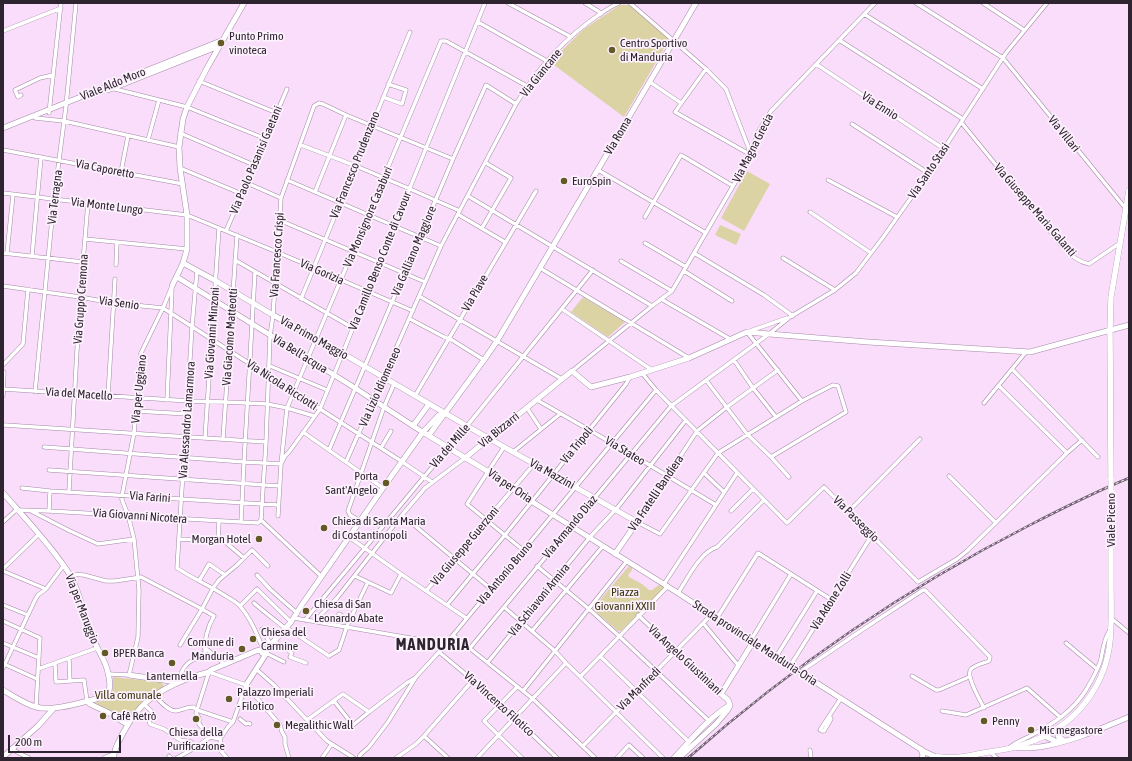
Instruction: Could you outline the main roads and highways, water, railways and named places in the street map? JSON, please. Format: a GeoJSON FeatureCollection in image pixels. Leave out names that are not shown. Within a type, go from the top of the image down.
{"type":"FeatureCollection","features":[{"type":"Feature","properties":{"kind":"main road","name":"Viale Piceno"},"geometry":{"type":"LineString","coordinates":[[937,758],[960,757],[1015,748],[1044,736],[1057,729],[1078,712],[1087,702],[1104,669],[1110,641],[1111,618],[1110,330],[1112,297],[1129,190]]}},
{"type":"Feature","properties":{"kind":"railway"},"geometry":{"type":"LineString","coordinates":[[688,758],[727,724],[808,661],[894,603],[982,550],[1078,501],[1129,478]]}},
{"type":"Feature","properties":{"kind":"place","name":"Punto Primo vinoteca"},"geometry":{"type":"Point","coordinates":[221,43]}},
{"type":"Feature","properties":{"kind":"place","name":"Centro Sportivo di Manduria"},"geometry":{"type":"Point","coordinates":[612,50]}},
{"type":"Feature","properties":{"kind":"place","name":"EuroSpin"},"geometry":{"type":"Point","coordinates":[564,181]}},
{"type":"Feature","properties":{"kind":"place","name":"Porta Sant'Angelo"},"geometry":{"type":"Point","coordinates":[386,483]}},
{"type":"Feature","properties":{"kind":"place","name":"Chiesa di Santa Maria di Costantinopoli"},"geometry":{"type":"Point","coordinates":[324,528]}},
{"type":"Feature","properties":{"kind":"place","name":"Morgan Hotel"},"geometry":{"type":"Point","coordinates":[259,539]}},
{"type":"Feature","properties":{"kind":"place","name":"Chiesa di San Leonardo Abate"},"geometry":{"type":"Point","coordinates":[306,611]}},
{"type":"Feature","properties":{"kind":"place","name":"Chiesa del Carmine"},"geometry":{"type":"Point","coordinates":[253,639]}},
{"type":"Feature","properties":{"kind":"place","name":"Comune di Manduria"},"geometry":{"type":"Point","coordinates":[242,649]}},
{"type":"Feature","properties":{"kind":"place","name":"BPER Banca"},"geometry":{"type":"Point","coordinates":[105,653]}},
{"type":"Feature","properties":{"kind":"place","name":"Lanternella"},"geometry":{"type":"Point","coordinates":[172,663]}},
{"type":"Feature","properties":{"kind":"place","name":"Palazzo Imperiali - Filotico"},"geometry":{"type":"Point","coordinates":[229,699]}},
{"type":"Feature","properties":{"kind":"place","name":"Cafê Retrò"},"geometry":{"type":"Point","coordinates":[103,716]}},
{"type":"Feature","properties":{"kind":"place","name":"Chiesa della Purificazione"},"geometry":{"type":"Point","coordinates":[196,719]}},
{"type":"Feature","properties":{"kind":"place","name":"Penny"},"geometry":{"type":"Point","coordinates":[984,721]}},
{"type":"Feature","properties":{"kind":"place","name":"Megalithic Wall"},"geometry":{"type":"Point","coordinates":[277,725]}},
{"type":"Feature","properties":{"kind":"place","name":"Mic megastore"},"geometry":{"type":"Point","coordinates":[1031,730]}},
{"type":"Feature","properties":{"kind":"district","name":"MANDURIA"},"geometry":{"type":"Point","coordinates":[433,645]}},
{"type":"Feature","properties":{"kind":"park label","name":"Piazza Giovanni XXIII"},"geometry":{"type":"Point","coordinates":[625,599]}},
{"type":"Feature","properties":{"kind":"park label","name":"Villa comunale"},"geometry":{"type":"Point","coordinates":[128,695]}}]}
